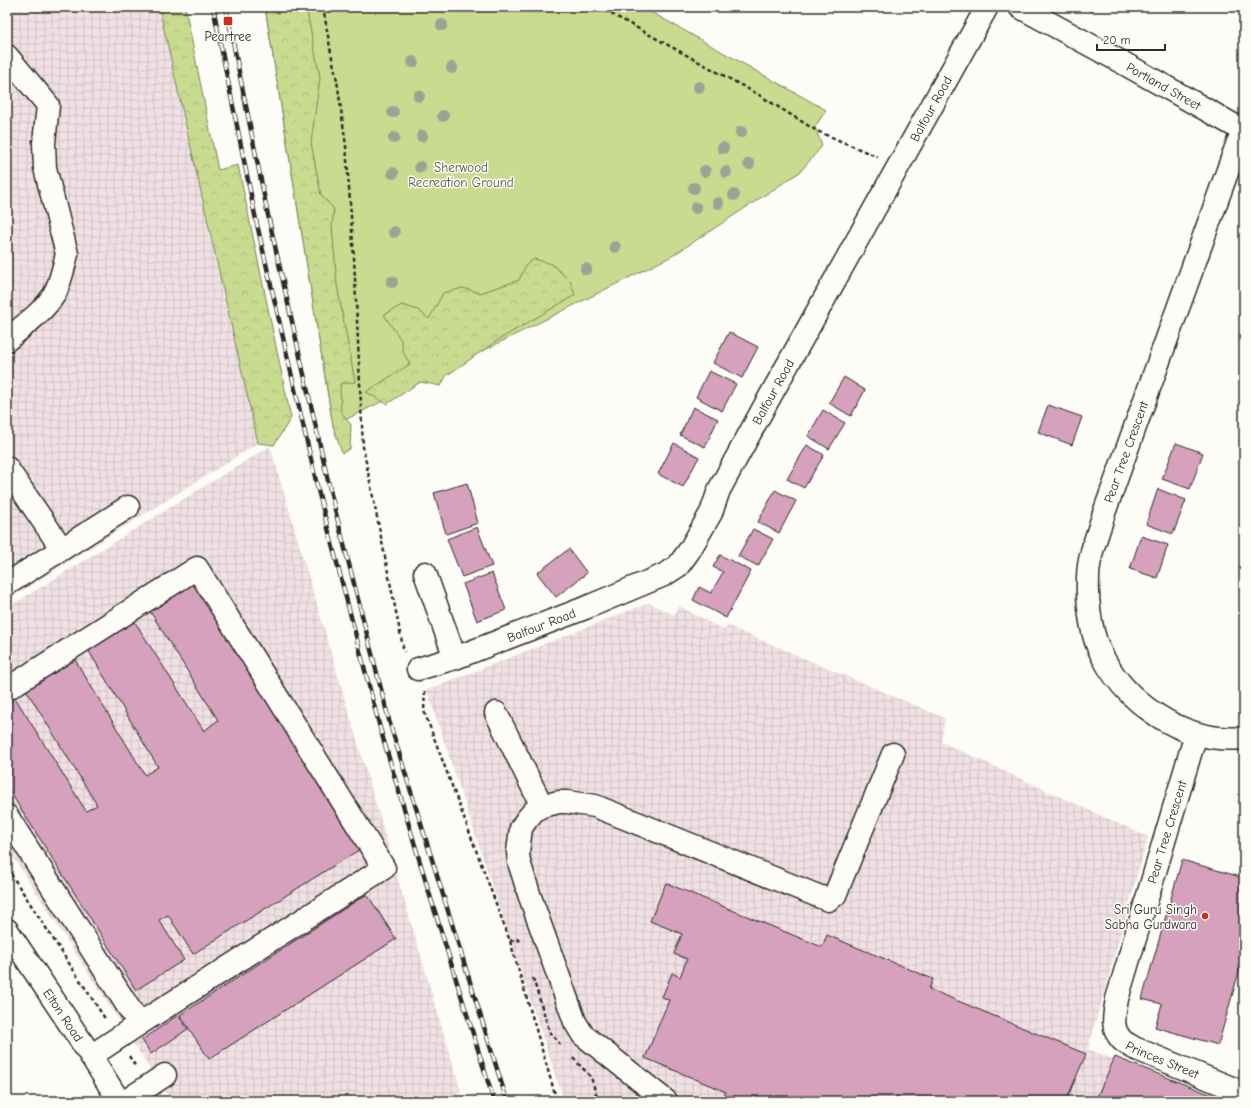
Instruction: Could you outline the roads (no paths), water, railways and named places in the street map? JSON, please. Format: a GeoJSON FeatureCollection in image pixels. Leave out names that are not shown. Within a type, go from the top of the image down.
{"type":"FeatureCollection","features":[{"type":"Feature","properties":{"kind":"street","name":"Balfour Road"},"geometry":{"type":"LineString","coordinates":[[416,669],[455,658],[585,608],[664,575],[678,566],[712,513],[719,490],[752,429],[987,7]]}},
{"type":"Feature","properties":{"kind":"street","name":"Portland Street"},"geometry":{"type":"LineString","coordinates":[[1020,7],[1244,131]]}},
{"type":"Feature","properties":{"kind":"street"},"geometry":{"type":"LineString","coordinates":[[7,56],[48,105],[44,143],[45,168],[67,254],[64,268],[54,293],[44,308],[7,340]]}},
{"type":"Feature","properties":{"kind":"street","name":"Pear Tree Crescent"},"geometry":{"type":"LineString","coordinates":[[1244,136],[1238,142],[1104,514],[1088,567],[1088,593],[1095,640],[1112,672],[1128,692],[1148,708],[1185,730],[1214,738],[1244,738]]}},
{"type":"Feature","properties":{"kind":"street"},"geometry":{"type":"LineString","coordinates":[[7,468],[62,549]]}},
{"type":"Feature","properties":{"kind":"street"},"geometry":{"type":"LineString","coordinates":[[7,584],[128,507]]}},
{"type":"Feature","properties":{"kind":"street"},"geometry":{"type":"LineString","coordinates":[[7,689],[197,568],[384,868],[91,1056]]}},
{"type":"Feature","properties":{"kind":"street"},"geometry":{"type":"LineString","coordinates":[[425,573],[455,658]]}},
{"type":"Feature","properties":{"kind":"street"},"geometry":{"type":"LineString","coordinates":[[496,713],[542,806]]}},
{"type":"Feature","properties":{"kind":"street","name":"Pear Tree Crescent"},"geometry":{"type":"LineString","coordinates":[[1117,999],[1196,734]]}},
{"type":"Feature","properties":{"kind":"street"},"geometry":{"type":"LineString","coordinates":[[666,1101],[583,1035],[575,1022],[519,862],[518,852],[521,828],[534,811],[542,806],[559,802],[567,802],[595,806],[828,900],[835,895],[893,754]]}},
{"type":"Feature","properties":{"kind":"street"},"geometry":{"type":"LineString","coordinates":[[7,816],[139,1024]]}},
{"type":"Feature","properties":{"kind":"street","name":"Elton Road"},"geometry":{"type":"LineString","coordinates":[[7,930],[91,1056],[119,1101]]}},
{"type":"Feature","properties":{"kind":"street","name":"Princes Street"},"geometry":{"type":"LineString","coordinates":[[1117,999],[1114,1019],[1115,1030],[1121,1040],[1134,1048],[1243,1090]]}},
{"type":"Feature","properties":{"kind":"street"},"geometry":{"type":"LineString","coordinates":[[126,1101],[157,1080]]}},
{"type":"Feature","properties":{"kind":"railway"},"geometry":{"type":"LineString","coordinates":[[213,7],[256,220],[319,494],[380,728],[431,899],[494,1101]]}},
{"type":"Feature","properties":{"kind":"railway"},"geometry":{"type":"LineString","coordinates":[[226,7],[268,215],[331,494],[390,724],[507,1101]]}},
{"type":"Feature","properties":{"kind":"place","name":"Peartree"},"geometry":{"type":"Point","coordinates":[228,21]}},
{"type":"Feature","properties":{"kind":"place","name":"Sri Guru Singh Sabha Gurdwara"},"geometry":{"type":"Point","coordinates":[1205,916]}},
{"type":"Feature","properties":{"kind":"park label","name":"Sherwood Recreation Ground"},"geometry":{"type":"Point","coordinates":[461,174]}}]}
